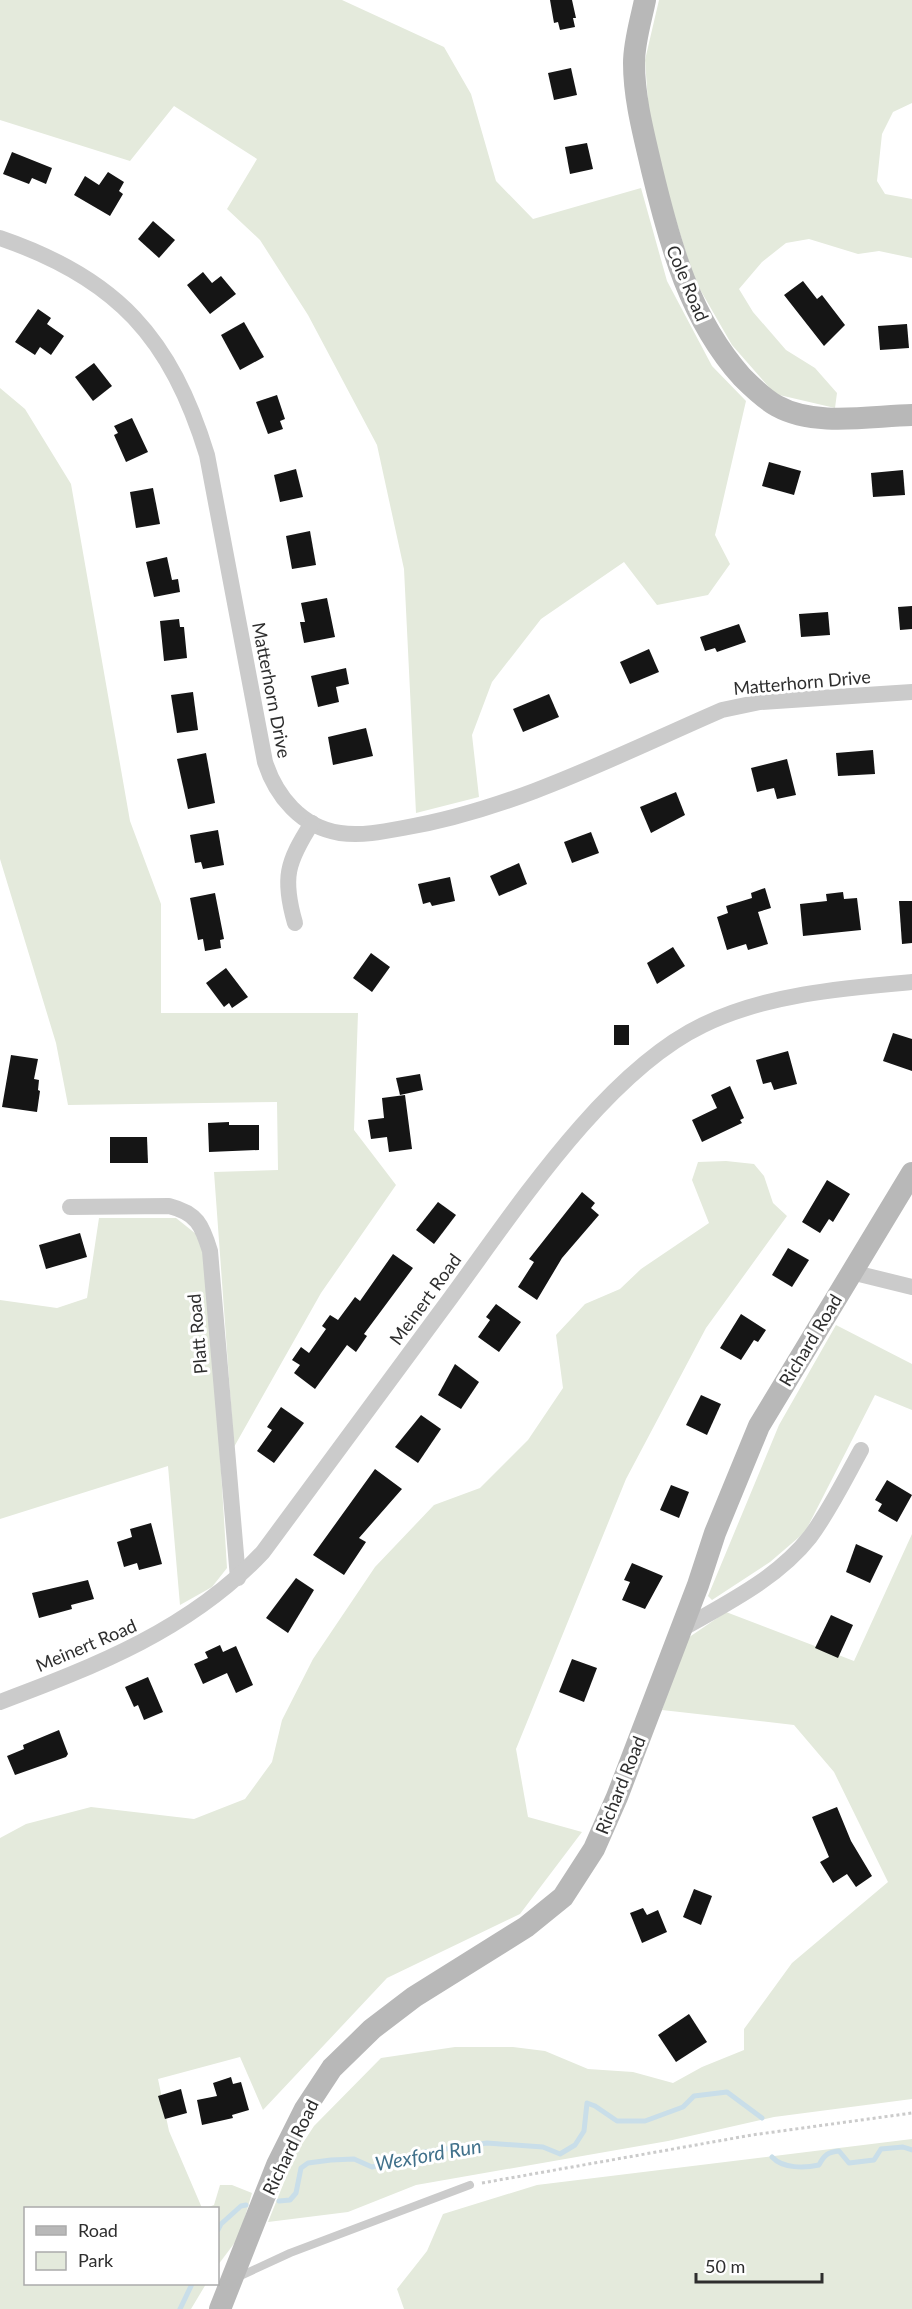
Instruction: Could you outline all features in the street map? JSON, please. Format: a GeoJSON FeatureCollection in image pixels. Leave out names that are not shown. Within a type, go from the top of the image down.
{"type":"FeatureCollection","features":[{"type":"Feature","properties":{"kind":"street","name":"Cole Road"},"geometry":{"type":"LineString","coordinates":[[645,0],[634,61],[642,126],[667,231],[681,275],[696,308],[718,345],[750,385],[777,406],[792,412],[805,416],[844,417],[912,415]]}},
{"type":"Feature","properties":{"kind":"street","name":"Matterhorn Drive"},"geometry":{"type":"LineString","coordinates":[[0,238],[43,253],[115,298],[150,337],[177,380],[196,422],[207,455],[265,762],[271,781],[281,796],[292,809],[312,823],[338,833],[362,834],[449,820],[492,808],[722,710],[760,702],[912,692]]}},
{"type":"Feature","properties":{"kind":"street"},"geometry":{"type":"LineString","coordinates":[[295,923],[286,882],[288,867],[295,849],[312,823]]}},
{"type":"Feature","properties":{"kind":"street","name":"Meinert Road"},"geometry":{"type":"LineString","coordinates":[[0,1702],[138,1646],[205,1605],[238,1578],[262,1552],[519,1206],[576,1135],[625,1081],[645,1063],[705,1024],[747,1010],[819,992],[912,982]]}},
{"type":"Feature","properties":{"kind":"street","name":"Richard Road"},"geometry":{"type":"LineString","coordinates":[[220,2309],[277,2165],[305,2109],[332,2068],[372,2029],[414,1997],[526,1927],[563,1897],[594,1849],[617,1797],[715,1533],[759,1426],[912,1173]]}},
{"type":"Feature","properties":{"kind":"street","name":"Platt Road"},"geometry":{"type":"LineString","coordinates":[[70,1207],[169,1206],[190,1214],[204,1232],[210,1251],[238,1578]]}},
{"type":"Feature","properties":{"kind":"street"},"geometry":{"type":"LineString","coordinates":[[851,1272],[912,1287]]}},
{"type":"Feature","properties":{"kind":"street"},"geometry":{"type":"LineString","coordinates":[[680,1630],[774,1572],[802,1545],[834,1501],[861,1450]]}},
{"type":"Feature","properties":{"kind":"lane"},"geometry":{"type":"LineString","coordinates":[[232,2280],[290,2253],[470,2185]]}},
{"type":"Feature","properties":{"kind":"path"},"geometry":{"type":"LineString","coordinates":[[470,2185],[752,2135],[912,2113]]}},
{"type":"Feature","properties":{"kind":"green space"},"geometry":{"type":"Polygon","coordinates":[[[0,0],[342,0],[444,47],[471,94],[496,181],[533,219],[641,188],[667,281],[712,366],[746,401],[715,535],[730,564],[708,595],[657,605],[624,562],[541,619],[492,682],[472,735],[479,797],[416,813],[404,569],[377,445],[308,315],[260,240],[227,209],[257,159],[174,106],[130,161],[0,120],[0,0]]]}},
{"type":"Feature","properties":{"kind":"green space"},"geometry":{"type":"Polygon","coordinates":[[[659,0],[912,0],[912,103],[893,112],[882,134],[877,181],[885,194],[912,199],[912,258],[879,251],[858,254],[809,239],[786,243],[762,262],[739,289],[753,312],[786,350],[815,368],[837,393],[835,408],[775,394],[732,345],[694,279],[667,191],[649,116],[645,60],[659,0]]]}},
{"type":"Feature","properties":{"kind":"green space"},"geometry":{"type":"Polygon","coordinates":[[[0,388],[25,409],[71,484],[130,821],[161,904],[161,1013],[358,1013],[354,1130],[396,1185],[321,1293],[234,1447],[214,1172],[278,1170],[277,1102],[68,1105],[56,1043],[0,859],[0,388]]]}},
{"type":"Feature","properties":{"kind":"green space"},"geometry":{"type":"Polygon","coordinates":[[[726,1161],[754,1164],[764,1176],[773,1203],[787,1216],[706,1328],[626,1479],[516,1749],[528,1817],[582,1832],[520,1914],[387,1978],[263,2110],[240,2057],[158,2079],[169,2131],[202,2207],[24,2207],[24,2285],[205,2285],[191,2309],[0,2309],[0,1838],[26,1824],[91,1807],[194,1819],[245,1799],[272,1762],[282,1720],[313,1659],[375,1567],[434,1505],[480,1488],[528,1440],[563,1388],[556,1335],[585,1304],[620,1289],[641,1269],[709,1223],[692,1180],[698,1162],[726,1161]]]}},
{"type":"Feature","properties":{"kind":"green space"},"geometry":{"type":"Polygon","coordinates":[[[99,1218],[176,1218],[196,1234],[208,1259],[227,1568],[212,1587],[180,1605],[168,1466],[0,1519],[0,1300],[57,1308],[87,1298],[99,1218]]]}},
{"type":"Feature","properties":{"kind":"green space"},"geometry":{"type":"Polygon","coordinates":[[[836,1325],[912,1364],[912,1410],[875,1395],[805,1532],[770,1562],[712,1600],[708,1596],[779,1425],[836,1325]]]}},
{"type":"Feature","properties":{"kind":"green space"},"geometry":{"type":"Polygon","coordinates":[[[912,1534],[912,2099],[774,2117],[668,2141],[416,2185],[348,2212],[268,2222],[295,2155],[314,2126],[381,2058],[455,2047],[513,2047],[545,2051],[588,2069],[633,2072],[673,2083],[702,2067],[744,2050],[744,2029],[792,1963],[888,1882],[834,1772],[794,1725],[662,1710],[685,1640],[726,1612],[854,1661],[912,1534]]]}},
{"type":"Feature","properties":{"kind":"green space"},"geometry":{"type":"Polygon","coordinates":[[[912,2139],[912,2309],[404,2309],[397,2289],[427,2251],[443,2214],[537,2185],[912,2139]]]}},
{"type":"Feature","properties":{"kind":"green space"},"geometry":{"type":"Polygon","coordinates":[[[220,2185],[232,2185],[252,2193],[239,2237],[219,2264],[219,2207],[209,2207],[214,2205],[220,2185]]]}},
{"type":"Feature","properties":{"kind":"building"},"geometry":{"type":"Polygon","coordinates":[[[550,0],[572,0],[576,18],[573,18],[575,27],[560,30],[558,22],[554,23],[550,0]]]}},
{"type":"Feature","properties":{"kind":"building"},"geometry":{"type":"Polygon","coordinates":[[[571,68],[577,95],[554,100],[548,73],[571,68]]]}},
{"type":"Feature","properties":{"kind":"building"},"geometry":{"type":"Polygon","coordinates":[[[587,143],[593,169],[570,174],[565,147],[587,143]]]}},
{"type":"Feature","properties":{"kind":"building"},"geometry":{"type":"Polygon","coordinates":[[[12,152],[52,168],[46,184],[32,178],[29,184],[3,174],[12,152]]]}},
{"type":"Feature","properties":{"kind":"building"},"geometry":{"type":"Polygon","coordinates":[[[108,172],[124,182],[119,191],[123,194],[110,216],[74,195],[85,176],[99,185],[108,172]]]}},
{"type":"Feature","properties":{"kind":"building"},"geometry":{"type":"Polygon","coordinates":[[[153,221],[175,240],[159,258],[138,239],[153,221]]]}},
{"type":"Feature","properties":{"kind":"building"},"geometry":{"type":"Polygon","coordinates":[[[203,272],[212,283],[221,276],[236,294],[210,314],[187,285],[203,272]]]}},
{"type":"Feature","properties":{"kind":"building"},"geometry":{"type":"Polygon","coordinates":[[[803,281],[817,299],[822,295],[845,325],[824,346],[784,295],[803,281]]]}},
{"type":"Feature","properties":{"kind":"building"},"geometry":{"type":"Polygon","coordinates":[[[38,309],[51,318],[47,324],[64,336],[51,355],[40,347],[35,355],[15,342],[38,309]]]}},
{"type":"Feature","properties":{"kind":"building"},"geometry":{"type":"Polygon","coordinates":[[[244,322],[264,357],[240,370],[221,335],[244,322]]]}},
{"type":"Feature","properties":{"kind":"building"},"geometry":{"type":"Polygon","coordinates":[[[907,324],[909,348],[880,350],[878,326],[907,324]]]}},
{"type":"Feature","properties":{"kind":"building"},"geometry":{"type":"Polygon","coordinates":[[[94,363],[112,386],[93,401],[75,377],[94,363]]]}},
{"type":"Feature","properties":{"kind":"building"},"geometry":{"type":"Polygon","coordinates":[[[277,395],[285,419],[280,421],[283,429],[268,434],[256,402],[277,395]]]}},
{"type":"Feature","properties":{"kind":"building"},"geometry":{"type":"Polygon","coordinates":[[[132,418],[148,452],[126,462],[114,435],[118,433],[114,426],[132,418]]]}},
{"type":"Feature","properties":{"kind":"building"},"geometry":{"type":"Polygon","coordinates":[[[769,462],[801,471],[794,495],[762,486],[769,462]]]}},
{"type":"Feature","properties":{"kind":"building"},"geometry":{"type":"Polygon","coordinates":[[[296,469],[303,497],[280,502],[274,475],[296,469]]]}},
{"type":"Feature","properties":{"kind":"building"},"geometry":{"type":"Polygon","coordinates":[[[903,470],[905,495],[873,497],[871,473],[903,470]]]}},
{"type":"Feature","properties":{"kind":"building"},"geometry":{"type":"Polygon","coordinates":[[[153,488],[160,524],[136,528],[130,492],[153,488]]]}},
{"type":"Feature","properties":{"kind":"building"},"geometry":{"type":"Polygon","coordinates":[[[310,531],[316,565],[292,569],[286,536],[310,531]]]}},
{"type":"Feature","properties":{"kind":"building"},"geometry":{"type":"Polygon","coordinates":[[[167,557],[172,580],[178,579],[180,592],[154,597],[146,562],[167,557]]]}},
{"type":"Feature","properties":{"kind":"building"},"geometry":{"type":"Polygon","coordinates":[[[327,598],[335,637],[304,643],[300,622],[305,622],[301,603],[327,598]]]}},
{"type":"Feature","properties":{"kind":"building"},"geometry":{"type":"Polygon","coordinates":[[[912,606],[912,629],[900,630],[898,607],[912,606]]]}},
{"type":"Feature","properties":{"kind":"building"},"geometry":{"type":"Polygon","coordinates":[[[828,612],[830,635],[801,637],[799,614],[828,612]]]}},
{"type":"Feature","properties":{"kind":"building"},"geometry":{"type":"Polygon","coordinates":[[[179,619],[180,627],[184,627],[187,658],[164,661],[160,621],[179,619]]]}},
{"type":"Feature","properties":{"kind":"building"},"geometry":{"type":"Polygon","coordinates":[[[739,624],[746,642],[717,652],[715,648],[705,651],[700,637],[739,624]]]}},
{"type":"Feature","properties":{"kind":"building"},"geometry":{"type":"Polygon","coordinates":[[[649,649],[659,672],[630,684],[620,662],[649,649]]]}},
{"type":"Feature","properties":{"kind":"building"},"geometry":{"type":"Polygon","coordinates":[[[346,668],[349,684],[336,687],[339,702],[318,707],[311,676],[346,668]]]}},
{"type":"Feature","properties":{"kind":"building"},"geometry":{"type":"Polygon","coordinates":[[[193,692],[198,730],[177,733],[171,695],[193,692]]]}},
{"type":"Feature","properties":{"kind":"building"},"geometry":{"type":"Polygon","coordinates":[[[549,694],[559,717],[523,732],[513,709],[549,694]]]}},
{"type":"Feature","properties":{"kind":"building"},"geometry":{"type":"Polygon","coordinates":[[[366,728],[373,756],[333,765],[328,737],[366,728]]]}},
{"type":"Feature","properties":{"kind":"building"},"geometry":{"type":"Polygon","coordinates":[[[873,750],[875,774],[838,776],[836,753],[873,750]]]}},
{"type":"Feature","properties":{"kind":"building"},"geometry":{"type":"Polygon","coordinates":[[[206,753],[215,803],[188,809],[177,759],[206,753]]]}},
{"type":"Feature","properties":{"kind":"building"},"geometry":{"type":"Polygon","coordinates":[[[787,759],[796,795],[777,799],[774,788],[757,792],[751,768],[787,759]]]}},
{"type":"Feature","properties":{"kind":"building"},"geometry":{"type":"Polygon","coordinates":[[[676,792],[685,815],[651,833],[640,807],[676,792]]]}},
{"type":"Feature","properties":{"kind":"building"},"geometry":{"type":"Polygon","coordinates":[[[218,830],[224,865],[203,869],[201,862],[195,863],[190,835],[218,830]]]}},
{"type":"Feature","properties":{"kind":"building"},"geometry":{"type":"Polygon","coordinates":[[[591,832],[599,853],[572,863],[564,842],[591,832]]]}},
{"type":"Feature","properties":{"kind":"building"},"geometry":{"type":"Polygon","coordinates":[[[519,863],[527,884],[499,896],[490,876],[519,863]]]}},
{"type":"Feature","properties":{"kind":"building"},"geometry":{"type":"Polygon","coordinates":[[[450,877],[455,901],[432,906],[430,902],[423,904],[418,884],[450,877]]]}},
{"type":"Feature","properties":{"kind":"building"},"geometry":{"type":"Polygon","coordinates":[[[765,888],[771,908],[758,912],[768,944],[748,950],[746,944],[727,950],[717,917],[728,913],[726,906],[752,898],[751,893],[765,888]]]}},
{"type":"Feature","properties":{"kind":"building"},"geometry":{"type":"Polygon","coordinates":[[[843,892],[844,899],[857,898],[861,930],[803,936],[800,904],[827,901],[826,894],[843,892]]]}},
{"type":"Feature","properties":{"kind":"building"},"geometry":{"type":"Polygon","coordinates":[[[215,893],[224,939],[220,940],[221,948],[205,951],[203,939],[198,940],[190,898],[215,893]]]}},
{"type":"Feature","properties":{"kind":"building"},"geometry":{"type":"Polygon","coordinates":[[[899,901],[912,901],[912,943],[902,944],[899,901]]]}},
{"type":"Feature","properties":{"kind":"building"},"geometry":{"type":"Polygon","coordinates":[[[673,947],[685,966],[657,984],[647,963],[673,947]]]}},
{"type":"Feature","properties":{"kind":"building"},"geometry":{"type":"Polygon","coordinates":[[[371,953],[390,967],[372,992],[353,978],[371,953]]]}},
{"type":"Feature","properties":{"kind":"building"},"geometry":{"type":"Polygon","coordinates":[[[226,968],[248,997],[232,1008],[229,1003],[224,1007],[206,983],[226,968]]]}},
{"type":"Feature","properties":{"kind":"building"},"geometry":{"type":"Polygon","coordinates":[[[614,1025],[629,1025],[629,1045],[614,1045],[614,1025]]]}},
{"type":"Feature","properties":{"kind":"building"},"geometry":{"type":"Polygon","coordinates":[[[893,1033],[912,1039],[912,1071],[883,1061],[893,1033]]]}},
{"type":"Feature","properties":{"kind":"building"},"geometry":{"type":"Polygon","coordinates":[[[788,1051],[797,1084],[774,1090],[771,1082],[763,1084],[756,1060],[788,1051]]]}},
{"type":"Feature","properties":{"kind":"building"},"geometry":{"type":"Polygon","coordinates":[[[11,1055],[38,1059],[34,1079],[39,1080],[38,1090],[40,1091],[37,1112],[2,1107],[11,1055]]]}},
{"type":"Feature","properties":{"kind":"building"},"geometry":{"type":"Polygon","coordinates":[[[420,1074],[423,1090],[400,1095],[396,1078],[420,1074]]]}},
{"type":"Feature","properties":{"kind":"building"},"geometry":{"type":"Polygon","coordinates":[[[730,1086],[744,1118],[740,1120],[742,1123],[702,1142],[692,1120],[717,1108],[711,1095],[730,1086]]]}},
{"type":"Feature","properties":{"kind":"building"},"geometry":{"type":"Polygon","coordinates":[[[405,1095],[412,1149],[389,1152],[387,1137],[371,1139],[368,1120],[384,1118],[382,1098],[405,1095]]]}},
{"type":"Feature","properties":{"kind":"building"},"geometry":{"type":"Polygon","coordinates":[[[229,1122],[229,1125],[259,1125],[259,1150],[209,1152],[208,1123],[229,1122]]]}},
{"type":"Feature","properties":{"kind":"building"},"geometry":{"type":"Polygon","coordinates":[[[110,1137],[147,1137],[148,1163],[110,1163],[110,1137]]]}},
{"type":"Feature","properties":{"kind":"building"},"geometry":{"type":"Polygon","coordinates":[[[827,1180],[850,1194],[833,1222],[829,1219],[820,1233],[802,1222],[827,1180]]]}},
{"type":"Feature","properties":{"kind":"building"},"geometry":{"type":"Polygon","coordinates":[[[582,1192],[595,1203],[591,1208],[599,1215],[562,1258],[537,1300],[518,1287],[534,1262],[529,1259],[582,1192]]]}},
{"type":"Feature","properties":{"kind":"building"},"geometry":{"type":"Polygon","coordinates":[[[438,1202],[456,1215],[434,1244],[416,1230],[438,1202]]]}},
{"type":"Feature","properties":{"kind":"building"},"geometry":{"type":"Polygon","coordinates":[[[80,1233],[87,1257],[46,1269],[39,1245],[80,1233]]]}},
{"type":"Feature","properties":{"kind":"building"},"geometry":{"type":"Polygon","coordinates":[[[788,1248],[809,1260],[792,1287],[772,1275],[788,1248]]]}},
{"type":"Feature","properties":{"kind":"building"},"geometry":{"type":"Polygon","coordinates":[[[393,1254],[413,1268],[364,1334],[367,1336],[356,1352],[347,1345],[315,1389],[294,1373],[300,1365],[292,1360],[301,1347],[309,1353],[326,1329],[322,1326],[330,1315],[338,1320],[355,1297],[360,1301],[393,1254]]]}},
{"type":"Feature","properties":{"kind":"building"},"geometry":{"type":"Polygon","coordinates":[[[496,1304],[521,1322],[499,1352],[478,1337],[490,1320],[486,1317],[496,1304]]]}},
{"type":"Feature","properties":{"kind":"building"},"geometry":{"type":"Polygon","coordinates":[[[741,1314],[766,1330],[758,1342],[754,1340],[741,1360],[720,1348],[741,1314]]]}},
{"type":"Feature","properties":{"kind":"building"},"geometry":{"type":"Polygon","coordinates":[[[455,1364],[479,1382],[461,1409],[438,1395],[455,1364]]]}},
{"type":"Feature","properties":{"kind":"building"},"geometry":{"type":"Polygon","coordinates":[[[701,1395],[721,1404],[707,1435],[686,1425],[701,1395]]]}},
{"type":"Feature","properties":{"kind":"building"},"geometry":{"type":"Polygon","coordinates":[[[281,1407],[304,1423],[274,1463],[257,1451],[272,1430],[267,1427],[281,1407]]]}},
{"type":"Feature","properties":{"kind":"building"},"geometry":{"type":"Polygon","coordinates":[[[421,1415],[441,1429],[418,1463],[395,1447],[421,1415]]]}},
{"type":"Feature","properties":{"kind":"building"},"geometry":{"type":"Polygon","coordinates":[[[375,1469],[402,1489],[359,1538],[366,1542],[344,1575],[313,1555],[375,1469]]]}},
{"type":"Feature","properties":{"kind":"building"},"geometry":{"type":"Polygon","coordinates":[[[887,1480],[912,1495],[897,1522],[878,1511],[882,1504],[875,1500],[887,1480]]]}},
{"type":"Feature","properties":{"kind":"building"},"geometry":{"type":"Polygon","coordinates":[[[671,1485],[689,1492],[679,1518],[660,1510],[671,1485]]]}},
{"type":"Feature","properties":{"kind":"building"},"geometry":{"type":"Polygon","coordinates":[[[151,1523],[162,1564],[139,1570],[137,1563],[124,1567],[117,1542],[132,1537],[130,1529],[151,1523]]]}},
{"type":"Feature","properties":{"kind":"building"},"geometry":{"type":"Polygon","coordinates":[[[856,1544],[883,1556],[870,1583],[846,1572],[856,1544]]]}},
{"type":"Feature","properties":{"kind":"building"},"geometry":{"type":"Polygon","coordinates":[[[632,1563],[663,1576],[645,1609],[622,1600],[630,1582],[624,1580],[632,1563]]]}},
{"type":"Feature","properties":{"kind":"building"},"geometry":{"type":"Polygon","coordinates":[[[296,1578],[314,1590],[288,1633],[266,1618],[296,1578]]]}},
{"type":"Feature","properties":{"kind":"building"},"geometry":{"type":"Polygon","coordinates":[[[88,1580],[94,1599],[71,1605],[72,1609],[39,1618],[32,1593],[88,1580]]]}},
{"type":"Feature","properties":{"kind":"building"},"geometry":{"type":"Polygon","coordinates":[[[831,1615],[853,1625],[838,1658],[815,1648],[831,1615]]]}},
{"type":"Feature","properties":{"kind":"building"},"geometry":{"type":"Polygon","coordinates":[[[220,1645],[223,1652],[236,1646],[253,1685],[236,1693],[227,1673],[203,1684],[194,1664],[208,1658],[205,1652],[220,1645]]]}},
{"type":"Feature","properties":{"kind":"building"},"geometry":{"type":"Polygon","coordinates":[[[572,1659],[597,1668],[584,1702],[559,1692],[572,1659]]]}},
{"type":"Feature","properties":{"kind":"building"},"geometry":{"type":"Polygon","coordinates":[[[148,1677],[163,1712],[144,1720],[138,1705],[134,1707],[125,1687],[148,1677]]]}},
{"type":"Feature","properties":{"kind":"building"},"geometry":{"type":"Polygon","coordinates":[[[59,1730],[68,1754],[66,1757],[15,1775],[7,1756],[24,1749],[23,1745],[59,1730]]]}},
{"type":"Feature","properties":{"kind":"building"},"geometry":{"type":"Polygon","coordinates":[[[837,1807],[851,1841],[872,1876],[856,1887],[847,1874],[833,1883],[820,1862],[829,1857],[812,1817],[837,1807]]]}},
{"type":"Feature","properties":{"kind":"building"},"geometry":{"type":"Polygon","coordinates":[[[694,1889],[712,1896],[701,1925],[683,1917],[694,1889]]]}},
{"type":"Feature","properties":{"kind":"building"},"geometry":{"type":"Polygon","coordinates":[[[643,1908],[647,1915],[658,1910],[667,1932],[642,1943],[630,1913],[643,1908]]]}},
{"type":"Feature","properties":{"kind":"building"},"geometry":{"type":"Polygon","coordinates":[[[689,2014],[707,2042],[676,2062],[658,2035],[689,2014]]]}},
{"type":"Feature","properties":{"kind":"building"},"geometry":{"type":"Polygon","coordinates":[[[231,2077],[233,2084],[241,2082],[249,2110],[232,2115],[233,2118],[202,2125],[197,2100],[217,2096],[213,2083],[231,2077]]]}},
{"type":"Feature","properties":{"kind":"building"},"geometry":{"type":"Polygon","coordinates":[[[181,2089],[187,2113],[165,2119],[158,2096],[181,2089]]]}},
{"type":"Feature","properties":{"kind":"waterway","name":"Wexford Run"},"geometry":{"type":"LineString","coordinates":[[279,2201],[290,2200],[296,2193],[301,2168],[308,2163],[354,2159],[372,2167],[425,2152],[487,2143],[543,2147],[560,2154],[575,2145],[584,2131],[587,2103],[617,2121],[645,2121],[683,2107],[694,2096],[727,2092],[762,2118]]}},
{"type":"Feature","properties":{"kind":"waterway","name":"Wexford Run"},"geometry":{"type":"LineString","coordinates":[[772,2157],[788,2166],[807,2167],[819,2165],[829,2153],[835,2151],[839,2151],[849,2163],[874,2160],[881,2149],[903,2147],[912,2150]]}},
{"type":"Feature","properties":{"kind":"waterway","name":"Wexford Run"},"geometry":{"type":"LineString","coordinates":[[219,2228],[241,2206],[246,2205]]}},
{"type":"Feature","properties":{"kind":"waterway","name":"Wexford Run"},"geometry":{"type":"LineString","coordinates":[[180,2309],[192,2285]]}}]}
